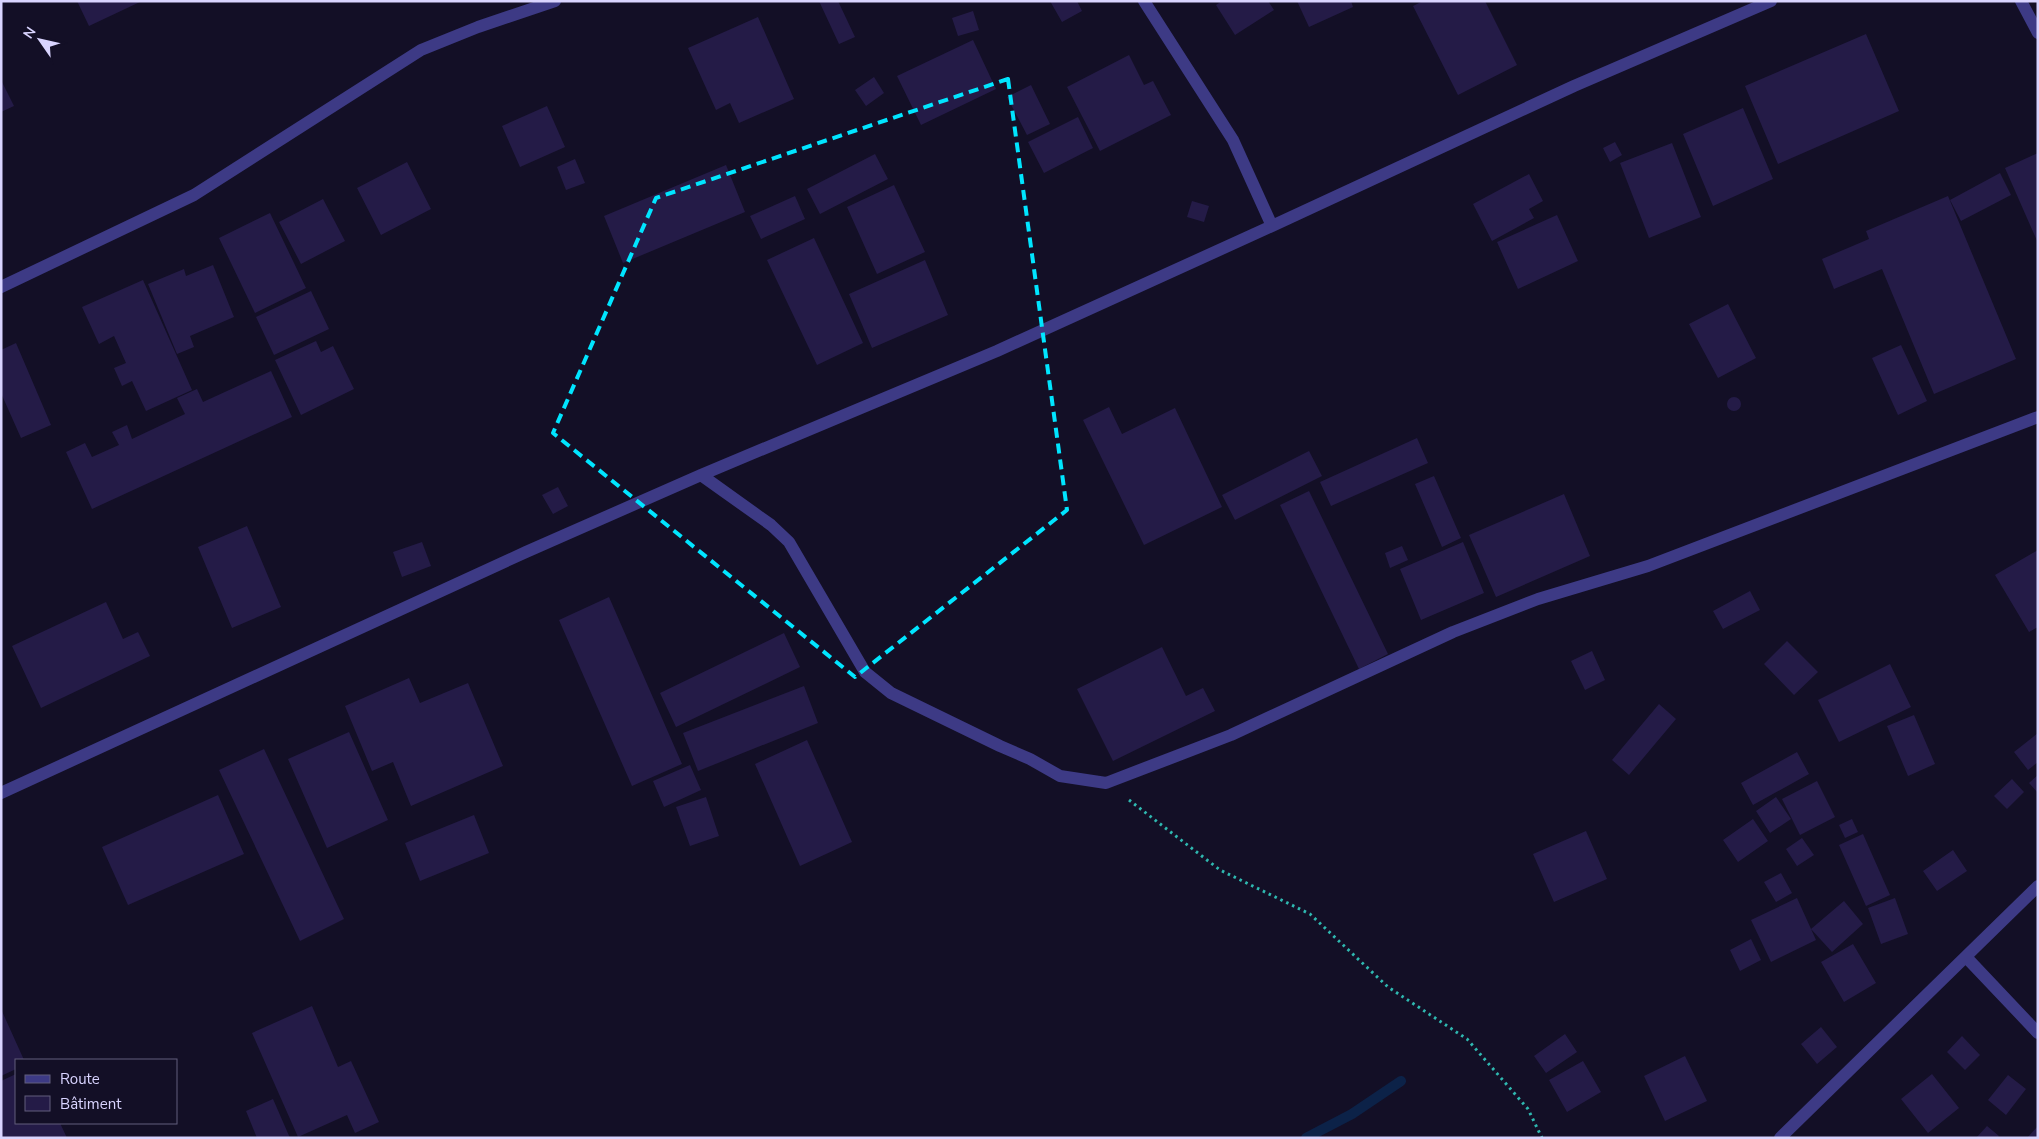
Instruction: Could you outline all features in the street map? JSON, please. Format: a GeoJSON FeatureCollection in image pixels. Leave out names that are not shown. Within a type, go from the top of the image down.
{"type":"FeatureCollection","features":[{"type":"Feature","properties":{"kind":"street"},"geometry":{"type":"LineString","coordinates":[[1,287],[194,195],[421,50],[478,27],[555,1]]}},
{"type":"Feature","properties":{"kind":"street"},"geometry":{"type":"LineString","coordinates":[[1144,1],[1233,140],[1272,226]]}},
{"type":"Feature","properties":{"kind":"street"},"geometry":{"type":"LineString","coordinates":[[1,793],[526,552],[701,475],[997,351],[1574,86],[1771,1]]}},
{"type":"Feature","properties":{"kind":"street"},"geometry":{"type":"LineString","coordinates":[[2021,1],[2038,33]]}},
{"type":"Feature","properties":{"kind":"street"},"geometry":{"type":"LineString","coordinates":[[701,475],[771,525],[789,542],[865,672],[891,693],[1030,759],[1060,776],[1106,783],[1231,735],[1452,632],[1538,599],[1648,566],[2038,416]]}},
{"type":"Feature","properties":{"kind":"street"},"geometry":{"type":"LineString","coordinates":[[1780,1138],[2038,886]]}},
{"type":"Feature","properties":{"kind":"street"},"geometry":{"type":"LineString","coordinates":[[1966,957],[2038,1033]]}},
{"type":"Feature","properties":{"kind":"path"},"geometry":{"type":"LineString","coordinates":[[1106,783],[1220,870],[1310,914],[1388,987],[1467,1038],[1528,1109],[1542,1138]]}},
{"type":"Feature","properties":{"kind":"highlighted area"},"geometry":{"type":"Polygon","coordinates":[[[1008,79],[1067,510],[855,677],[553,433],[656,198],[1008,79]]]}},
{"type":"Feature","properties":{"kind":"building"},"geometry":{"type":"Polygon","coordinates":[[[77,1],[142,1],[89,26],[77,1]]]}},
{"type":"Feature","properties":{"kind":"building"},"geometry":{"type":"Polygon","coordinates":[[[819,1],[838,1],[855,37],[839,44],[819,1]]]}},
{"type":"Feature","properties":{"kind":"building"},"geometry":{"type":"Polygon","coordinates":[[[1050,1],[1077,1],[1082,11],[1062,22],[1050,1]]]}},
{"type":"Feature","properties":{"kind":"building"},"geometry":{"type":"Polygon","coordinates":[[[1222,1],[1268,1],[1274,10],[1235,35],[1216,5],[1222,1]]]}},
{"type":"Feature","properties":{"kind":"building"},"geometry":{"type":"Polygon","coordinates":[[[1297,1],[1351,1],[1353,7],[1309,27],[1297,1]]]}},
{"type":"Feature","properties":{"kind":"building"},"geometry":{"type":"Polygon","coordinates":[[[1423,1],[1485,1],[1517,65],[1458,95],[1413,6],[1423,1]]]}},
{"type":"Feature","properties":{"kind":"building"},"geometry":{"type":"Polygon","coordinates":[[[973,11],[979,30],[958,36],[952,18],[973,11]]]}},
{"type":"Feature","properties":{"kind":"building"},"geometry":{"type":"Polygon","coordinates":[[[758,17],[794,99],[739,123],[730,103],[716,110],[688,48],[758,17]]]}},
{"type":"Feature","properties":{"kind":"building"},"geometry":{"type":"Polygon","coordinates":[[[1866,34],[1899,111],[1778,164],[1745,86],[1866,34]]]}},
{"type":"Feature","properties":{"kind":"building"},"geometry":{"type":"Polygon","coordinates":[[[973,40],[996,89],[921,125],[897,76],[973,40]]]}},
{"type":"Feature","properties":{"kind":"building"},"geometry":{"type":"Polygon","coordinates":[[[1129,55],[1144,85],[1153,81],[1171,115],[1100,151],[1067,87],[1129,55]]]}},
{"type":"Feature","properties":{"kind":"building"},"geometry":{"type":"Polygon","coordinates":[[[874,77],[884,93],[866,106],[855,90],[874,77]]]}},
{"type":"Feature","properties":{"kind":"building"},"geometry":{"type":"Polygon","coordinates":[[[1,80],[14,106],[1,112],[1,80]]]}},
{"type":"Feature","properties":{"kind":"building"},"geometry":{"type":"Polygon","coordinates":[[[1031,85],[1050,124],[1027,135],[1007,97],[1031,85]]]}},
{"type":"Feature","properties":{"kind":"building"},"geometry":{"type":"Polygon","coordinates":[[[547,106],[565,147],[520,167],[502,126],[547,106]]]}},
{"type":"Feature","properties":{"kind":"building"},"geometry":{"type":"Polygon","coordinates":[[[1743,108],[1773,179],[1713,206],[1683,134],[1743,108]]]}},
{"type":"Feature","properties":{"kind":"building"},"geometry":{"type":"Polygon","coordinates":[[[1078,117],[1093,148],[1044,173],[1028,142],[1078,117]]]}},
{"type":"Feature","properties":{"kind":"building"},"geometry":{"type":"Polygon","coordinates":[[[1615,142],[1622,155],[1610,162],[1603,148],[1615,142]]]}},
{"type":"Feature","properties":{"kind":"building"},"geometry":{"type":"Polygon","coordinates":[[[1672,143],[1701,217],[1649,238],[1620,163],[1672,143]]]}},
{"type":"Feature","properties":{"kind":"building"},"geometry":{"type":"Polygon","coordinates":[[[2038,153],[2038,243],[2005,168],[2038,153]]]}},
{"type":"Feature","properties":{"kind":"building"},"geometry":{"type":"Polygon","coordinates":[[[875,154],[888,179],[820,214],[807,189],[875,154]]]}},
{"type":"Feature","properties":{"kind":"building"},"geometry":{"type":"Polygon","coordinates":[[[575,159],[585,183],[566,190],[557,167],[575,159]]]}},
{"type":"Feature","properties":{"kind":"building"},"geometry":{"type":"Polygon","coordinates":[[[407,162],[431,209],[381,235],[357,188],[407,162]]]}},
{"type":"Feature","properties":{"kind":"building"},"geometry":{"type":"Polygon","coordinates":[[[726,165],[745,212],[623,263],[604,216],[726,165]]]}},
{"type":"Feature","properties":{"kind":"building"},"geometry":{"type":"Polygon","coordinates":[[[2000,173],[2011,195],[1961,221],[1950,200],[2000,173]]]}},
{"type":"Feature","properties":{"kind":"building"},"geometry":{"type":"Polygon","coordinates":[[[1529,174],[1543,201],[1529,209],[1534,218],[1492,241],[1473,204],[1529,174]]]}},
{"type":"Feature","properties":{"kind":"building"},"geometry":{"type":"Polygon","coordinates":[[[894,185],[925,252],[877,274],[847,207],[894,185]]]}},
{"type":"Feature","properties":{"kind":"building"},"geometry":{"type":"Polygon","coordinates":[[[795,196],[805,219],[761,239],[750,216],[795,196]]]}},
{"type":"Feature","properties":{"kind":"building"},"geometry":{"type":"Polygon","coordinates":[[[1948,196],[2016,359],[1934,394],[1882,269],[1834,289],[1822,259],[1869,239],[1866,231],[1948,196]]]}},
{"type":"Feature","properties":{"kind":"building"},"geometry":{"type":"Polygon","coordinates":[[[323,199],[345,241],[301,264],[279,222],[323,199]]]}},
{"type":"Feature","properties":{"kind":"building"},"geometry":{"type":"Polygon","coordinates":[[[1192,201],[1209,206],[1204,222],[1187,217],[1192,201]]]}},
{"type":"Feature","properties":{"kind":"building"},"geometry":{"type":"Polygon","coordinates":[[[270,213],[306,288],[255,313],[219,238],[270,213]]]}},
{"type":"Feature","properties":{"kind":"building"},"geometry":{"type":"Polygon","coordinates":[[[1557,215],[1578,261],[1518,289],[1497,242],[1557,215]]]}},
{"type":"Feature","properties":{"kind":"building"},"geometry":{"type":"Polygon","coordinates":[[[814,238],[863,343],[817,365],[767,260],[814,238]]]}},
{"type":"Feature","properties":{"kind":"building"},"geometry":{"type":"Polygon","coordinates":[[[925,260],[948,315],[872,348],[849,294],[925,260]]]}},
{"type":"Feature","properties":{"kind":"building"},"geometry":{"type":"Polygon","coordinates":[[[213,265],[234,317],[190,336],[194,347],[177,354],[148,284],[184,269],[186,276],[213,265]]]}},
{"type":"Feature","properties":{"kind":"building"},"geometry":{"type":"Polygon","coordinates":[[[143,280],[192,390],[146,411],[132,381],[122,386],[114,368],[126,363],[114,336],[99,344],[82,307],[143,280]]]}},
{"type":"Feature","properties":{"kind":"building"},"geometry":{"type":"Polygon","coordinates":[[[311,291],[329,329],[274,355],[256,317],[311,291]]]}},
{"type":"Feature","properties":{"kind":"building"},"geometry":{"type":"Polygon","coordinates":[[[1728,304],[1756,358],[1718,378],[1689,324],[1728,304]]]}},
{"type":"Feature","properties":{"kind":"building"},"geometry":{"type":"Polygon","coordinates":[[[316,341],[321,352],[333,346],[354,389],[301,415],[275,360],[316,341]]]}},
{"type":"Feature","properties":{"kind":"building"},"geometry":{"type":"Polygon","coordinates":[[[16,343],[51,425],[21,438],[1,393],[1,350],[16,343]]]}},
{"type":"Feature","properties":{"kind":"building"},"geometry":{"type":"Polygon","coordinates":[[[1901,345],[1927,401],[1898,415],[1872,358],[1901,345]]]}},
{"type":"Feature","properties":{"kind":"building"},"geometry":{"type":"Polygon","coordinates":[[[271,371],[292,417],[92,509],[66,452],[85,443],[92,457],[119,445],[112,432],[127,425],[132,439],[185,414],[177,398],[197,389],[203,402],[271,371]]]}},
{"type":"Feature","properties":{"kind":"building"},"geometry":{"type":"Polygon","coordinates":[[[1731,397],[1737,397],[1741,404],[1737,411],[1731,411],[1727,407],[1727,401],[1731,397]]]}},
{"type":"Feature","properties":{"kind":"building"},"geometry":{"type":"Polygon","coordinates":[[[1109,407],[1122,434],[1175,408],[1222,507],[1144,545],[1083,420],[1109,407]]]}},
{"type":"Feature","properties":{"kind":"building"},"geometry":{"type":"Polygon","coordinates":[[[1417,438],[1428,463],[1331,506],[1320,482],[1417,438]]]}},
{"type":"Feature","properties":{"kind":"building"},"geometry":{"type":"Polygon","coordinates":[[[1309,451],[1322,476],[1235,520],[1222,495],[1309,451]]]}},
{"type":"Feature","properties":{"kind":"building"},"geometry":{"type":"Polygon","coordinates":[[[1434,476],[1461,538],[1442,547],[1415,484],[1434,476]]]}},
{"type":"Feature","properties":{"kind":"building"},"geometry":{"type":"Polygon","coordinates":[[[558,487],[568,506],[553,514],[542,495],[558,487]]]}},
{"type":"Feature","properties":{"kind":"building"},"geometry":{"type":"Polygon","coordinates":[[[1309,491],[1388,654],[1359,669],[1280,505],[1309,491]]]}},
{"type":"Feature","properties":{"kind":"building"},"geometry":{"type":"Polygon","coordinates":[[[1564,494],[1590,556],[1496,597],[1469,535],[1564,494]]]}},
{"type":"Feature","properties":{"kind":"building"},"geometry":{"type":"Polygon","coordinates":[[[247,526],[281,607],[232,628],[198,547],[247,526]]]}},
{"type":"Feature","properties":{"kind":"building"},"geometry":{"type":"Polygon","coordinates":[[[422,542],[431,566],[402,577],[393,552],[422,542]]]}},
{"type":"Feature","properties":{"kind":"building"},"geometry":{"type":"Polygon","coordinates":[[[1463,542],[1484,593],[1421,620],[1400,569],[1463,542]]]}},
{"type":"Feature","properties":{"kind":"building"},"geometry":{"type":"Polygon","coordinates":[[[1402,546],[1408,560],[1390,568],[1385,553],[1402,546]]]}},
{"type":"Feature","properties":{"kind":"building"},"geometry":{"type":"Polygon","coordinates":[[[2038,550],[2038,627],[2029,632],[1995,575],[2038,550]]]}},
{"type":"Feature","properties":{"kind":"building"},"geometry":{"type":"Polygon","coordinates":[[[1750,591],[1760,610],[1723,629],[1713,611],[1750,591]]]}},
{"type":"Feature","properties":{"kind":"building"},"geometry":{"type":"Polygon","coordinates":[[[609,597],[682,764],[632,786],[559,620],[609,597]]]}},
{"type":"Feature","properties":{"kind":"building"},"geometry":{"type":"Polygon","coordinates":[[[106,602],[123,639],[138,632],[150,656],[41,708],[12,646],[106,602]]]}},
{"type":"Feature","properties":{"kind":"building"},"geometry":{"type":"Polygon","coordinates":[[[784,633],[800,667],[676,727],[660,693],[784,633]]]}},
{"type":"Feature","properties":{"kind":"building"},"geometry":{"type":"Polygon","coordinates":[[[1787,641],[1818,672],[1794,695],[1764,664],[1787,641]]]}},
{"type":"Feature","properties":{"kind":"building"},"geometry":{"type":"Polygon","coordinates":[[[1162,647],[1186,696],[1203,688],[1215,711],[1113,761],[1077,689],[1162,647]]]}},
{"type":"Feature","properties":{"kind":"building"},"geometry":{"type":"Polygon","coordinates":[[[1592,651],[1605,680],[1585,690],[1571,661],[1592,651]]]}},
{"type":"Feature","properties":{"kind":"building"},"geometry":{"type":"Polygon","coordinates":[[[1890,664],[1911,707],[1839,742],[1818,700],[1890,664]]]}},
{"type":"Feature","properties":{"kind":"building"},"geometry":{"type":"Polygon","coordinates":[[[409,678],[420,703],[468,683],[503,766],[411,806],[393,762],[372,771],[345,706],[409,678]]]}},
{"type":"Feature","properties":{"kind":"building"},"geometry":{"type":"Polygon","coordinates":[[[804,686],[818,723],[698,771],[683,733],[804,686]]]}},
{"type":"Feature","properties":{"kind":"building"},"geometry":{"type":"Polygon","coordinates":[[[1659,704],[1676,719],[1629,775],[1612,760],[1659,704]]]}},
{"type":"Feature","properties":{"kind":"building"},"geometry":{"type":"Polygon","coordinates":[[[1914,715],[1935,764],[1908,776],[1887,726],[1914,715]]]}},
{"type":"Feature","properties":{"kind":"building"},"geometry":{"type":"Polygon","coordinates":[[[349,732],[388,820],[327,848],[288,759],[349,732]]]}},
{"type":"Feature","properties":{"kind":"building"},"geometry":{"type":"Polygon","coordinates":[[[2038,733],[2038,762],[2028,770],[2014,752],[2038,733]]]}},
{"type":"Feature","properties":{"kind":"building"},"geometry":{"type":"Polygon","coordinates":[[[807,740],[852,842],[800,866],[755,764],[807,740]]]}},
{"type":"Feature","properties":{"kind":"building"},"geometry":{"type":"Polygon","coordinates":[[[264,749],[344,919],[300,941],[219,770],[264,749]]]}},
{"type":"Feature","properties":{"kind":"building"},"geometry":{"type":"Polygon","coordinates":[[[1797,752],[1809,774],[1753,805],[1741,783],[1797,752]]]}},
{"type":"Feature","properties":{"kind":"building"},"geometry":{"type":"Polygon","coordinates":[[[690,765],[701,790],[664,807],[653,781],[690,765]]]}},
{"type":"Feature","properties":{"kind":"building"},"geometry":{"type":"Polygon","coordinates":[[[2038,775],[2038,793],[2029,783],[2038,775]]]}},
{"type":"Feature","properties":{"kind":"building"},"geometry":{"type":"Polygon","coordinates":[[[2012,779],[2024,792],[2007,809],[1994,796],[2012,779]]]}},
{"type":"Feature","properties":{"kind":"building"},"geometry":{"type":"Polygon","coordinates":[[[1817,781],[1835,817],[1800,835],[1782,799],[1817,781]]]}},
{"type":"Feature","properties":{"kind":"building"},"geometry":{"type":"Polygon","coordinates":[[[218,795],[244,854],[128,905],[102,847],[218,795]]]}},
{"type":"Feature","properties":{"kind":"building"},"geometry":{"type":"Polygon","coordinates":[[[706,797],[719,836],[690,846],[676,807],[706,797]]]}},
{"type":"Feature","properties":{"kind":"building"},"geometry":{"type":"Polygon","coordinates":[[[1776,797],[1791,819],[1770,833],[1756,811],[1776,797]]]}},
{"type":"Feature","properties":{"kind":"building"},"geometry":{"type":"Polygon","coordinates":[[[474,815],[489,853],[420,881],[405,843],[474,815]]]}},
{"type":"Feature","properties":{"kind":"building"},"geometry":{"type":"Polygon","coordinates":[[[1753,819],[1768,841],[1738,862],[1723,840],[1753,819]]]}},
{"type":"Feature","properties":{"kind":"building"},"geometry":{"type":"Polygon","coordinates":[[[1852,819],[1858,832],[1845,838],[1839,825],[1852,819]]]}},
{"type":"Feature","properties":{"kind":"building"},"geometry":{"type":"Polygon","coordinates":[[[1586,831],[1607,879],[1554,902],[1533,854],[1586,831]]]}},
{"type":"Feature","properties":{"kind":"building"},"geometry":{"type":"Polygon","coordinates":[[[1863,834],[1890,895],[1866,906],[1839,845],[1863,834]]]}},
{"type":"Feature","properties":{"kind":"building"},"geometry":{"type":"Polygon","coordinates":[[[1802,838],[1814,855],[1797,866],[1786,849],[1802,838]]]}},
{"type":"Feature","properties":{"kind":"building"},"geometry":{"type":"Polygon","coordinates":[[[1953,850],[1967,871],[1937,891],[1923,871],[1953,850]]]}},
{"type":"Feature","properties":{"kind":"building"},"geometry":{"type":"Polygon","coordinates":[[[1781,873],[1792,893],[1776,902],[1764,882],[1781,873]]]}},
{"type":"Feature","properties":{"kind":"building"},"geometry":{"type":"Polygon","coordinates":[[[1797,898],[1816,940],[1771,962],[1751,920],[1797,898]]]}},
{"type":"Feature","properties":{"kind":"building"},"geometry":{"type":"Polygon","coordinates":[[[1895,898],[1908,934],[1881,944],[1868,908],[1895,898]]]}},
{"type":"Feature","properties":{"kind":"building"},"geometry":{"type":"Polygon","coordinates":[[[1844,901],[1863,924],[1832,952],[1811,929],[1844,901]]]}},
{"type":"Feature","properties":{"kind":"building"},"geometry":{"type":"Polygon","coordinates":[[[1751,939],[1761,960],[1740,971],[1730,950],[1751,939]]]}},
{"type":"Feature","properties":{"kind":"building"},"geometry":{"type":"Polygon","coordinates":[[[1853,944],[1876,983],[1844,1002],[1821,962],[1853,944]]]}},
{"type":"Feature","properties":{"kind":"building"},"geometry":{"type":"Polygon","coordinates":[[[312,1006],[338,1067],[351,1061],[379,1122],[355,1133],[347,1115],[298,1137],[252,1033],[312,1006]]]}},
{"type":"Feature","properties":{"kind":"building"},"geometry":{"type":"Polygon","coordinates":[[[1,1009],[24,1059],[15,1059],[15,1069],[1,1076],[1,1009]]]}},
{"type":"Feature","properties":{"kind":"building"},"geometry":{"type":"Polygon","coordinates":[[[1821,1027],[1837,1047],[1817,1064],[1801,1044],[1821,1027]]]}},
{"type":"Feature","properties":{"kind":"building"},"geometry":{"type":"Polygon","coordinates":[[[1565,1034],[1577,1052],[1546,1073],[1534,1056],[1565,1034]]]}},
{"type":"Feature","properties":{"kind":"building"},"geometry":{"type":"Polygon","coordinates":[[[1962,1036],[1980,1055],[1965,1070],[1947,1052],[1962,1036]]]}},
{"type":"Feature","properties":{"kind":"building"},"geometry":{"type":"Polygon","coordinates":[[[1685,1056],[1707,1101],[1665,1121],[1644,1076],[1685,1056]]]}},
{"type":"Feature","properties":{"kind":"building"},"geometry":{"type":"Polygon","coordinates":[[[1583,1061],[1601,1092],[1567,1112],[1549,1080],[1583,1061]]]}},
{"type":"Feature","properties":{"kind":"building"},"geometry":{"type":"Polygon","coordinates":[[[15,1074],[15,1124],[60,1124],[67,1138],[1,1138],[1,1081],[15,1074]]]}},
{"type":"Feature","properties":{"kind":"building"},"geometry":{"type":"Polygon","coordinates":[[[1932,1074],[1959,1108],[1928,1133],[1901,1099],[1932,1074]]]}},
{"type":"Feature","properties":{"kind":"building"},"geometry":{"type":"Polygon","coordinates":[[[2008,1075],[2026,1089],[2006,1115],[1988,1100],[2008,1075]]]}},
{"type":"Feature","properties":{"kind":"building"},"geometry":{"type":"Polygon","coordinates":[[[273,1099],[290,1138],[257,1138],[246,1111],[273,1099]]]}},
{"type":"Feature","properties":{"kind":"building"},"geometry":{"type":"Polygon","coordinates":[[[1987,1126],[1999,1136],[1997,1138],[1976,1138],[1987,1126]]]}},
{"type":"Feature","properties":{"kind":"building"},"geometry":{"type":"Polygon","coordinates":[[[2038,1126],[2038,1138],[2027,1138],[2038,1126]]]}},
{"type":"Feature","properties":{"kind":"waterway"},"geometry":{"type":"LineString","coordinates":[[1306,1138],[1352,1114],[1401,1081]]}}]}
